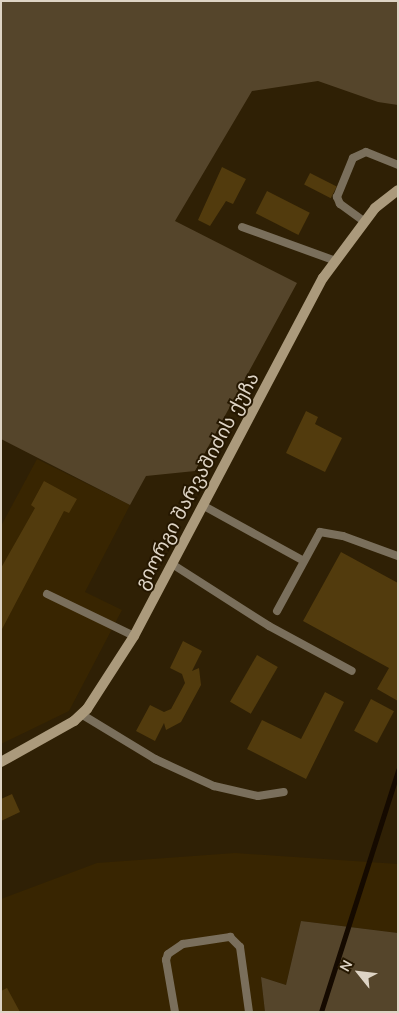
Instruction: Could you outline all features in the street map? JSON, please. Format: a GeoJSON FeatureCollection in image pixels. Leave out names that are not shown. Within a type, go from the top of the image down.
{"type":"FeatureCollection","features":[{"type":"Feature","properties":{"kind":"street","name":"გიორგი შარვაშიძის ქუჩა"},"geometry":{"type":"LineString","coordinates":[[1,762],[82,714],[134,636],[323,278],[375,208],[398,190]]}},
{"type":"Feature","properties":{"kind":"lane"},"geometry":{"type":"LineString","coordinates":[[365,222],[340,204],[337,197],[353,158],[366,152],[398,165]]}},
{"type":"Feature","properties":{"kind":"lane"},"geometry":{"type":"LineString","coordinates":[[242,227],[336,261]]}},
{"type":"Feature","properties":{"kind":"lane"},"geometry":{"type":"LineString","coordinates":[[204,506],[304,561]]}},
{"type":"Feature","properties":{"kind":"lane"},"geometry":{"type":"LineString","coordinates":[[276,611],[320,532],[343,536],[398,556]]}},
{"type":"Feature","properties":{"kind":"lane"},"geometry":{"type":"LineString","coordinates":[[172,564],[269,626],[352,671]]}},
{"type":"Feature","properties":{"kind":"lane"},"geometry":{"type":"LineString","coordinates":[[47,594],[134,636]]}},
{"type":"Feature","properties":{"kind":"lane"},"geometry":{"type":"LineString","coordinates":[[82,714],[155,759],[214,786],[258,796],[284,792]]}},
{"type":"Feature","properties":{"kind":"lane"},"geometry":{"type":"LineString","coordinates":[[175,1012],[166,960],[168,954],[183,944],[230,937],[240,947],[249,1012]]}},
{"type":"Feature","properties":{"kind":"shaded area"},"geometry":{"type":"Polygon","coordinates":[[[1,1],[398,1],[398,105],[378,102],[318,81],[252,91],[175,221],[297,283],[195,471],[146,476],[130,505],[1,439],[1,1]]]}},
{"type":"Feature","properties":{"kind":"shaded area"},"geometry":{"type":"Polygon","coordinates":[[[37,459],[130,505],[85,592],[122,610],[69,711],[1,744],[1,526],[37,459]]]}},
{"type":"Feature","properties":{"kind":"shaded area"},"geometry":{"type":"Polygon","coordinates":[[[235,853],[398,864],[398,933],[301,921],[286,985],[261,977],[265,1012],[1,1012],[1,899],[97,863],[235,853]]]}},
{"type":"Feature","properties":{"kind":"shaded area"},"geometry":{"type":"Polygon","coordinates":[[[301,921],[398,933],[398,1012],[265,1012],[261,977],[286,985],[301,921]]]}},
{"type":"Feature","properties":{"kind":"building"},"geometry":{"type":"Polygon","coordinates":[[[222,167],[246,179],[233,204],[226,201],[210,226],[198,220],[222,167]]]}},
{"type":"Feature","properties":{"kind":"building"},"geometry":{"type":"Polygon","coordinates":[[[310,173],[337,187],[331,198],[304,185],[310,173]]]}},
{"type":"Feature","properties":{"kind":"building"},"geometry":{"type":"Polygon","coordinates":[[[267,191],[310,213],[298,235],[256,213],[267,191]]]}},
{"type":"Feature","properties":{"kind":"building"},"geometry":{"type":"Polygon","coordinates":[[[306,411],[318,417],[315,424],[342,438],[325,472],[286,453],[306,411]]]}},
{"type":"Feature","properties":{"kind":"building"},"geometry":{"type":"Polygon","coordinates":[[[44,481],[77,499],[69,513],[64,511],[1,631],[1,568],[35,508],[31,505],[44,481]]]}},
{"type":"Feature","properties":{"kind":"building"},"geometry":{"type":"Polygon","coordinates":[[[341,552],[398,583],[398,701],[377,689],[389,668],[303,621],[341,552]]]}},
{"type":"Feature","properties":{"kind":"building"},"geometry":{"type":"Polygon","coordinates":[[[183,641],[202,651],[192,671],[199,668],[201,685],[181,722],[166,730],[164,723],[155,741],[136,731],[150,705],[164,712],[171,709],[185,683],[182,674],[170,668],[183,641]]]}},
{"type":"Feature","properties":{"kind":"building"},"geometry":{"type":"Polygon","coordinates":[[[257,655],[278,667],[251,714],[230,702],[257,655]]]}},
{"type":"Feature","properties":{"kind":"building"},"geometry":{"type":"Polygon","coordinates":[[[325,692],[344,702],[306,779],[247,749],[262,720],[301,739],[325,692]]]}},
{"type":"Feature","properties":{"kind":"building"},"geometry":{"type":"Polygon","coordinates":[[[371,699],[394,711],[377,743],[354,731],[371,699]]]}},
{"type":"Feature","properties":{"kind":"building"},"geometry":{"type":"Polygon","coordinates":[[[12,794],[20,812],[1,821],[1,799],[12,794]]]}},
{"type":"Feature","properties":{"kind":"building"},"geometry":{"type":"Polygon","coordinates":[[[7,988],[20,1012],[1,1012],[1,991],[7,988]]]}},
{"type":"Feature","properties":{"kind":"waterway"},"geometry":{"type":"LineString","coordinates":[[321,1012],[398,770]]}}]}
